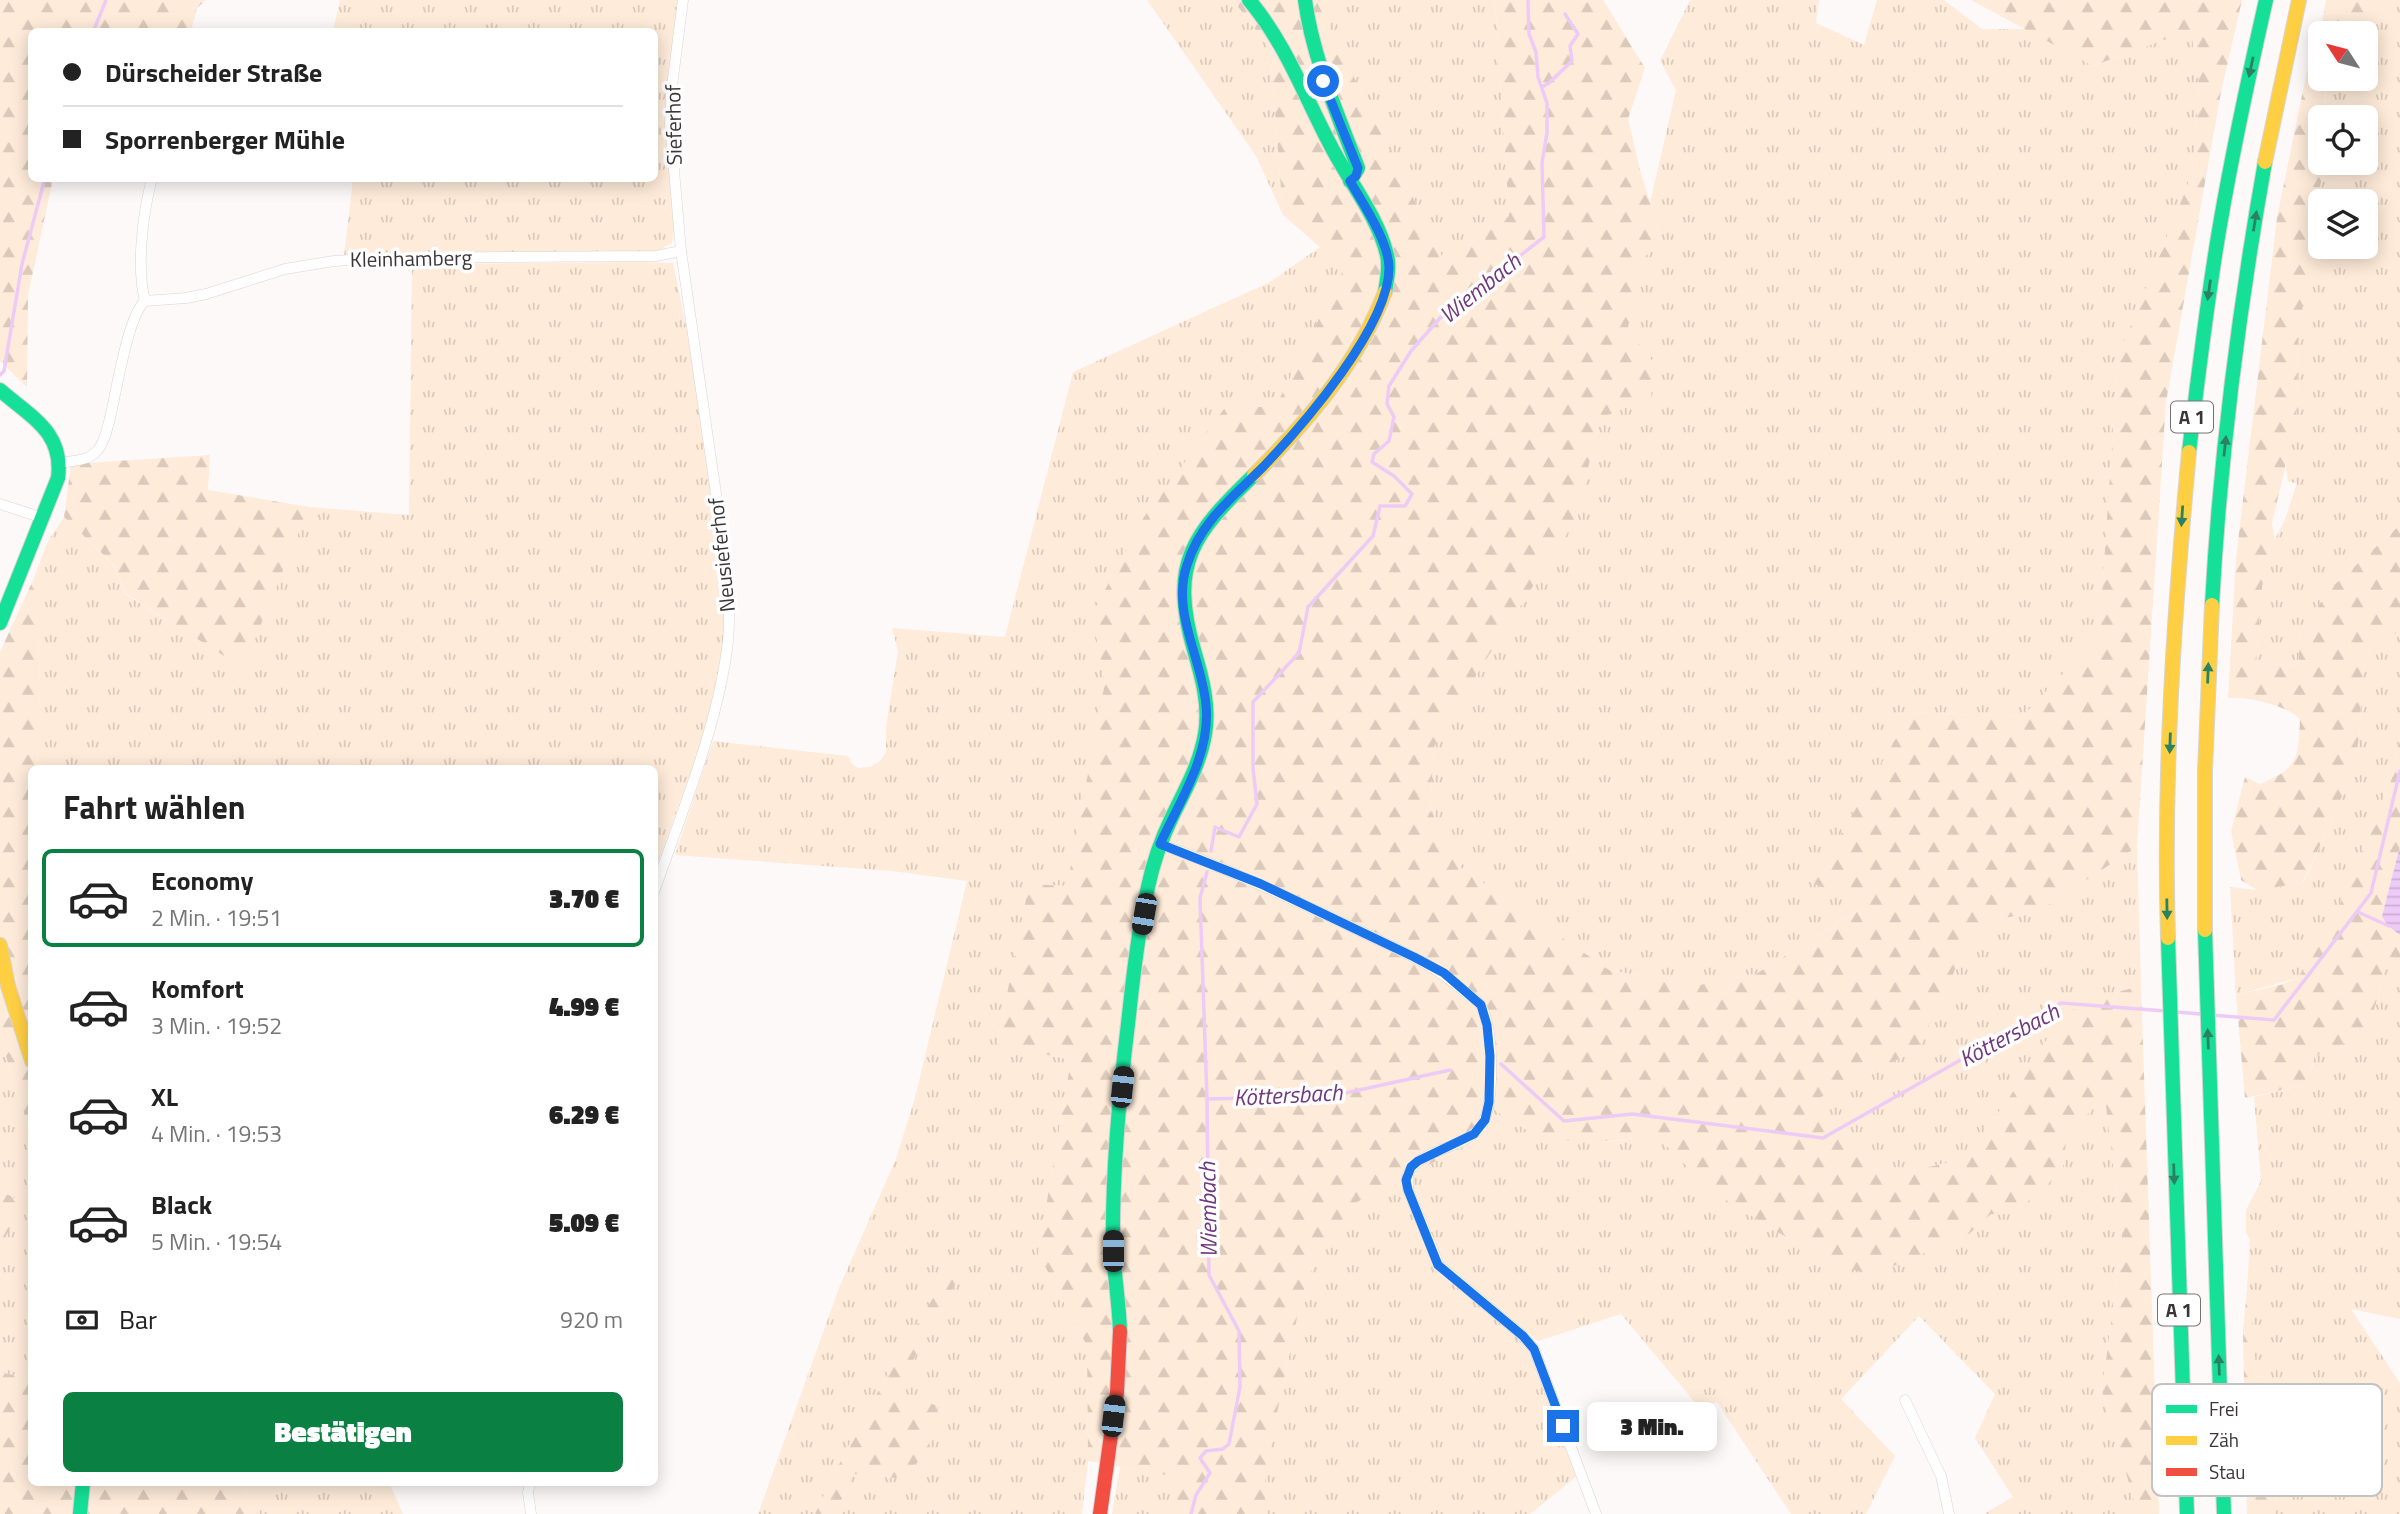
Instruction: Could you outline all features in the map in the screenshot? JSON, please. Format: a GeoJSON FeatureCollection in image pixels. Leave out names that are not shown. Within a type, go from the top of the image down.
{"type":"FeatureCollection","features":[{"type":"Feature","properties":{"kind":"main road"},"geometry":{"type":"LineString","coordinates":[[1100,1514],[1121,1349],[1113,1240],[1114,1205],[1122,1087],[1140,938],[1148,890],[1160,844],[1200,757],[1206,729],[1202,681],[1183,609],[1185,568],[1193,547],[1210,519],[1309,415],[1337,377],[1378,313],[1387,286],[1389,267],[1386,247],[1331,147],[1281,41],[1249,0]]}},
{"type":"Feature","properties":{"kind":"main road"},"geometry":{"type":"LineString","coordinates":[[1305,0],[1306,16],[1323,81],[1358,168],[1356,176],[1350,181]]}},
{"type":"Feature","properties":{"kind":"main road","name":"A 1"},"geometry":{"type":"LineString","coordinates":[[2182,1384],[2167,841],[2179,567],[2193,413],[2216,242],[2238,125],[2266,0]]}},
{"type":"Feature","properties":{"kind":"main road","name":"A 1"},"geometry":{"type":"LineString","coordinates":[[2220,1384],[2204,839],[2209,651],[2219,505],[2237,340],[2264,170],[2299,0]]}},
{"type":"Feature","properties":{"kind":"main road"},"geometry":{"type":"LineString","coordinates":[[0,390],[48,432],[57,446],[60,463],[58,478],[0,624]]}},
{"type":"Feature","properties":{"kind":"main road"},"geometry":{"type":"LineString","coordinates":[[0,945],[8,986],[28,1048]]}},
{"type":"Feature","properties":{"kind":"main road"},"geometry":{"type":"LineString","coordinates":[[80,1514],[84,1486]]}},
{"type":"Feature","properties":{"kind":"main road","name":"A 1"},"geometry":{"type":"LineString","coordinates":[[2185,1496],[2186,1514]]}},
{"type":"Feature","properties":{"kind":"main road","name":"A 1"},"geometry":{"type":"LineString","coordinates":[[2223,1496],[2224,1514]]}},
{"type":"Feature","properties":{"kind":"street","name":"Sieferhof"},"geometry":{"type":"LineString","coordinates":[[681,251],[670,124],[671,94],[683,0]]}},
{"type":"Feature","properties":{"kind":"street"},"geometry":{"type":"LineString","coordinates":[[60,463],[94,455],[107,429],[134,320],[140,305],[145,301],[142,290],[142,237],[151,182]]}},
{"type":"Feature","properties":{"kind":"street","name":"Kleinhamberg"},"geometry":{"type":"LineString","coordinates":[[145,301],[206,295],[285,269],[334,261],[384,258],[656,256],[681,251]]}},
{"type":"Feature","properties":{"kind":"street","name":"Neusieferhof"},"geometry":{"type":"LineString","coordinates":[[658,880],[710,726],[721,686],[729,625],[726,563],[681,251]]}},
{"type":"Feature","properties":{"kind":"street"},"geometry":{"type":"LineString","coordinates":[[0,504],[43,518]]}},
{"type":"Feature","properties":{"kind":"street"},"geometry":{"type":"LineString","coordinates":[[1160,844],[1261,884],[1414,957],[1444,973],[1481,1005],[1487,1025],[1490,1056],[1489,1102],[1485,1120],[1474,1134],[1418,1161],[1408,1174],[1408,1190],[1438,1265],[1523,1336],[1534,1349],[1596,1514]]}},
{"type":"Feature","properties":{"kind":"street"},"geometry":{"type":"LineString","coordinates":[[1905,1400],[1941,1476],[1949,1514]]}},
{"type":"Feature","properties":{"kind":"street"},"geometry":{"type":"LineString","coordinates":[[529,1486],[531,1514]]}},
{"type":"Feature","properties":{"kind":"green space"},"geometry":{"type":"Polygon","coordinates":[[[0,0],[206,0],[197,8],[192,28],[28,28],[28,182],[52,182],[28,295],[27,387],[0,361],[0,0]]]}},
{"type":"Feature","properties":{"kind":"green space"},"geometry":{"type":"Polygon","coordinates":[[[340,0],[680,0],[667,92],[665,130],[675,228],[672,243],[656,252],[344,256],[353,182],[658,182],[658,28],[334,28],[340,0]]]}},
{"type":"Feature","properties":{"kind":"green space"},"geometry":{"type":"Polygon","coordinates":[[[1147,0],[1233,0],[1270,49],[1283,215],[1256,156],[1147,0]]]}},
{"type":"Feature","properties":{"kind":"green space"},"geometry":{"type":"Polygon","coordinates":[[[1233,0],[1316,0],[1442,257],[1509,216],[1495,0],[1603,0],[1645,68],[1628,119],[1661,239],[1641,261],[1628,328],[1654,364],[1651,398],[1600,418],[1576,519],[1473,680],[1434,747],[1430,809],[1461,868],[1609,970],[1694,986],[1756,974],[1864,907],[1813,883],[1911,712],[2022,717],[2099,636],[2118,357],[2193,172],[2199,86],[2191,30],[2093,66],[1971,0],[2242,0],[2221,92],[2166,402],[2137,847],[2037,912],[1988,921],[1963,950],[1917,1050],[1815,1100],[1871,1166],[1909,1171],[1962,1160],[2007,1101],[2058,1022],[2085,1000],[2141,986],[2155,1384],[2152,1384],[2152,1496],[2158,1496],[2159,1514],[2138,1514],[2102,1391],[2122,1238],[2105,1098],[2099,1101],[2067,1137],[2062,1171],[2014,1214],[1991,1214],[1969,1234],[1872,1275],[1833,1264],[1710,1190],[1656,1135],[1609,1141],[1562,1140],[1531,1132],[1493,1109],[1473,1142],[1357,1202],[1313,1266],[1301,1299],[1265,1471],[1265,1514],[1170,1514],[1172,1476],[1088,1461],[1087,1346],[1038,1253],[1071,1060],[997,1044],[1029,884],[1067,886],[1105,682],[1092,614],[1144,517],[1227,405],[1275,408],[1344,268],[1283,215],[1270,49],[1233,0]]]}},
{"type":"Feature","properties":{"kind":"green space"},"geometry":{"type":"Polygon","coordinates":[[[1316,0],[1495,0],[1509,216],[1442,257],[1316,0]]]}},
{"type":"Feature","properties":{"kind":"green space"},"geometry":{"type":"Polygon","coordinates":[[[1690,0],[1819,0],[1816,23],[1864,45],[1877,0],[1944,0],[1982,29],[2025,29],[2094,66],[2191,29],[2199,86],[2193,172],[2118,357],[2099,637],[2022,717],[1911,712],[1814,883],[1865,906],[1756,974],[1694,986],[1609,970],[1461,868],[1430,809],[1434,747],[1473,680],[1576,519],[1600,418],[1654,364],[1628,328],[1641,261],[1661,239],[1650,203],[1676,90],[1660,61],[1690,0]]]}},
{"type":"Feature","properties":{"kind":"green space"},"geometry":{"type":"Polygon","coordinates":[[[2326,0],[2370,0],[2359,21],[2322,21],[2326,0]]]}},
{"type":"Feature","properties":{"kind":"green space"},"geometry":{"type":"Polygon","coordinates":[[[2370,0],[2400,0],[2400,525],[2332,587],[2301,630],[2298,666],[2256,663],[2262,588],[2268,553],[2286,517],[2297,483],[2288,482],[2285,459],[2298,406],[2297,337],[2305,295],[2312,277],[2312,259],[2378,259],[2378,189],[2319,189],[2323,175],[2378,175],[2378,105],[2325,105],[2326,91],[2378,91],[2378,21],[2359,21],[2370,0]]]}},
{"type":"Feature","properties":{"kind":"green space"},"geometry":{"type":"Polygon","coordinates":[[[2308,68],[2308,91],[2325,91],[2325,105],[2308,105],[2308,175],[2323,175],[2319,189],[2308,189],[2308,259],[2312,259],[2312,277],[2305,295],[2297,337],[2298,406],[2272,523],[2275,541],[2268,553],[2262,588],[2256,663],[2298,666],[2301,630],[2332,587],[2400,525],[2400,628],[2395,634],[2372,644],[2367,656],[2362,682],[2357,749],[2347,784],[2302,883],[2257,890],[2241,880],[2231,831],[2245,777],[2260,784],[2289,767],[2297,753],[2300,719],[2266,702],[2228,698],[2236,558],[2277,218],[2308,68]]]}},
{"type":"Feature","properties":{"kind":"green space"},"geometry":{"type":"Polygon","coordinates":[[[1320,247],[1345,268],[1275,409],[1092,614],[1105,682],[1067,886],[1029,885],[997,1043],[1071,1060],[1038,1253],[1087,1346],[1088,1461],[1082,1514],[835,1514],[854,1474],[895,1478],[914,1402],[900,1387],[959,1257],[883,1383],[815,1514],[758,1514],[839,1288],[896,1159],[915,1098],[967,881],[892,871],[675,855],[713,741],[848,756],[858,768],[870,767],[880,761],[886,752],[886,727],[898,651],[892,628],[1005,637],[1073,372],[1270,282],[1320,247]]]}},
{"type":"Feature","properties":{"kind":"green space"},"geometry":{"type":"Polygon","coordinates":[[[673,263],[701,399],[726,563],[723,649],[707,727],[658,863],[658,765],[37,765],[40,684],[37,606],[41,577],[34,578],[48,541],[64,517],[114,566],[125,594],[243,667],[309,507],[409,515],[412,264],[673,263]]]}},
{"type":"Feature","properties":{"kind":"green space"},"geometry":{"type":"Polygon","coordinates":[[[210,455],[208,490],[309,507],[243,668],[125,593],[114,565],[64,517],[71,464],[210,455]]]}},
{"type":"Feature","properties":{"kind":"green space"},"geometry":{"type":"Polygon","coordinates":[[[41,577],[37,606],[40,684],[37,765],[28,765],[28,1124],[15,1090],[0,1033],[0,652],[34,578],[41,577]]]}},
{"type":"Feature","properties":{"kind":"green space"},"geometry":{"type":"Polygon","coordinates":[[[2400,628],[2400,736],[2391,781],[2339,906],[2298,978],[2236,995],[2230,887],[2257,890],[2303,883],[2347,784],[2357,749],[2362,682],[2367,656],[2372,644],[2395,634],[2400,628]]]}},
{"type":"Feature","properties":{"kind":"green space"},"geometry":{"type":"Polygon","coordinates":[[[2400,736],[2400,846],[2382,916],[2400,935],[2400,979],[2387,965],[2367,1026],[2352,1040],[2314,1057],[2309,1078],[2304,1085],[2245,1098],[2236,995],[2298,978],[2339,906],[2391,781],[2400,736]]]}},
{"type":"Feature","properties":{"kind":"green space"},"geometry":{"type":"Polygon","coordinates":[[[2137,847],[2141,986],[2085,1000],[1962,1160],[1909,1171],[1870,1166],[1815,1100],[1917,1050],[1963,950],[1988,921],[2037,912],[2137,847]]]}},
{"type":"Feature","properties":{"kind":"green space"},"geometry":{"type":"Polygon","coordinates":[[[2387,965],[2400,979],[2400,1319],[2351,1309],[2400,1383],[2400,1514],[2276,1514],[2276,1496],[2382,1496],[2382,1384],[2260,1384],[2252,1324],[2253,1307],[2258,1294],[2247,1289],[2250,1240],[2246,1232],[2246,1210],[2261,1181],[2254,1097],[2304,1085],[2314,1057],[2351,1039],[2364,1029],[2375,1009],[2387,965]]]}},
{"type":"Feature","properties":{"kind":"green space"},"geometry":{"type":"Polygon","coordinates":[[[0,1033],[15,1090],[28,1124],[28,1378],[4,1373],[0,1367],[0,1246],[24,1203],[0,1191],[0,1033]]]}},
{"type":"Feature","properties":{"kind":"green space"},"geometry":{"type":"Polygon","coordinates":[[[2105,1098],[2122,1238],[2102,1391],[2138,1514],[1984,1514],[2013,1497],[1975,1438],[1995,1394],[1919,1316],[1841,1399],[1895,1456],[1866,1514],[1791,1514],[1717,1402],[1699,1407],[1621,1314],[1538,1341],[1454,1273],[1435,1245],[1411,1182],[1413,1173],[1473,1142],[1493,1109],[1529,1131],[1607,1142],[1656,1135],[1711,1190],[1833,1264],[1872,1274],[1969,1234],[1991,1214],[2062,1171],[2067,1137],[2099,1101],[2105,1098]]]}},
{"type":"Feature","properties":{"kind":"green space"},"geometry":{"type":"Polygon","coordinates":[[[1401,1179],[1435,1270],[1517,1336],[1527,1349],[1544,1383],[1577,1476],[1530,1514],[1265,1514],[1265,1471],[1301,1299],[1313,1266],[1357,1202],[1401,1179]]]}},
{"type":"Feature","properties":{"kind":"green space"},"geometry":{"type":"Polygon","coordinates":[[[0,1191],[25,1203],[0,1246],[0,1191]]]}},
{"type":"Feature","properties":{"kind":"green space"},"geometry":{"type":"Polygon","coordinates":[[[959,1256],[967,1266],[929,1326],[901,1387],[914,1402],[939,1405],[926,1456],[895,1478],[854,1474],[835,1514],[815,1514],[883,1383],[959,1256]]]}},
{"type":"Feature","properties":{"kind":"green space"},"geometry":{"type":"Polygon","coordinates":[[[2247,1289],[2259,1294],[2252,1324],[2260,1384],[2244,1384],[2243,1331],[2247,1289]]]}},
{"type":"Feature","properties":{"kind":"green space"},"geometry":{"type":"Polygon","coordinates":[[[0,1367],[4,1373],[28,1378],[28,1486],[246,1486],[248,1499],[257,1514],[0,1514],[0,1367]]]}},
{"type":"Feature","properties":{"kind":"green space"},"geometry":{"type":"Polygon","coordinates":[[[1120,1467],[1173,1476],[1170,1514],[1112,1514],[1120,1467]]]}},
{"type":"Feature","properties":{"kind":"green space"},"geometry":{"type":"Polygon","coordinates":[[[246,1486],[391,1486],[403,1514],[257,1514],[248,1499],[246,1486]]]}},
{"type":"Feature","properties":{"kind":"green space"},"geometry":{"type":"Polygon","coordinates":[[[2247,1496],[2276,1496],[2276,1514],[2247,1514],[2247,1496]]]}},
{"type":"Feature","properties":{"kind":"shaded area"},"geometry":{"type":"Polygon","coordinates":[[[2400,846],[2400,935],[2387,925],[2382,916],[2400,846]]]}},
{"type":"Feature","properties":{"kind":"waterway"},"geometry":{"type":"LineString","coordinates":[[95,28],[106,0]]}},
{"type":"Feature","properties":{"kind":"waterway","name":"Wiembach"},"geometry":{"type":"LineString","coordinates":[[1211,851],[1215,827],[1239,837],[1257,804],[1253,768],[1253,702],[1299,653],[1308,607],[1373,536],[1380,506],[1405,506],[1412,494],[1394,476],[1372,462],[1374,454],[1389,441],[1394,417],[1387,404],[1389,386],[1411,351],[1440,318],[1544,237],[1542,163],[1547,133],[1547,103],[1538,77],[1536,52],[1529,34],[1528,0]]}},
{"type":"Feature","properties":{"kind":"waterway"},"geometry":{"type":"LineString","coordinates":[[1542,87],[1572,61],[1570,46],[1578,34],[1565,14]]}},
{"type":"Feature","properties":{"kind":"waterway"},"geometry":{"type":"LineString","coordinates":[[0,375],[4,371],[22,264],[44,182]]}},
{"type":"Feature","properties":{"kind":"waterway","name":"Köttersbach"},"geometry":{"type":"LineString","coordinates":[[2211,1015],[2274,1020],[2371,893],[2400,771]]}},
{"type":"Feature","properties":{"kind":"waterway","name":"Wiembach"},"geometry":{"type":"LineString","coordinates":[[1191,1514],[1196,1495],[1210,1473],[1200,1458],[1206,1451],[1223,1449],[1229,1444],[1240,1387],[1239,1331],[1209,1275],[1207,1099],[1200,898],[1207,872]]}},
{"type":"Feature","properties":{"kind":"waterway"},"geometry":{"type":"LineString","coordinates":[[2358,912],[2389,926]]}},
{"type":"Feature","properties":{"kind":"waterway","name":"Köttersbach"},"geometry":{"type":"LineString","coordinates":[[1501,1064],[1564,1121],[1632,1114],[1823,1138],[2061,1003],[2165,1011]]}},
{"type":"Feature","properties":{"kind":"waterway","name":"Köttersbach"},"geometry":{"type":"LineString","coordinates":[[2177,1012],[2200,1014]]}},
{"type":"Feature","properties":{"kind":"waterway","name":"Köttersbach"},"geometry":{"type":"LineString","coordinates":[[1207,1099],[1332,1096],[1450,1070]]}},
{"type":"Feature","properties":{"kind":"traffic: fast"},"geometry":{"type":"LineString","coordinates":[[1249,0],[1285,54],[1333,150],[1377,227],[1388,260],[1385,292]]}},
{"type":"Feature","properties":{"kind":"traffic: fast"},"geometry":{"type":"LineString","coordinates":[[1305,0],[1320,64],[1358,168],[1350,181]]}},
{"type":"Feature","properties":{"kind":"traffic: fast"},"geometry":{"type":"LineString","coordinates":[[2189,452],[2220,225],[2266,0]]}},
{"type":"Feature","properties":{"kind":"traffic: fast"},"geometry":{"type":"LineString","coordinates":[[2212,605],[2232,383],[2265,162]]}},
{"type":"Feature","properties":{"kind":"traffic: fast"},"geometry":{"type":"LineString","coordinates":[[0,390],[43,427],[56,449],[59,462],[58,478],[0,623]]}},
{"type":"Feature","properties":{"kind":"traffic: fast"},"geometry":{"type":"LineString","coordinates":[[1120,1331],[1113,1246],[1114,1190],[1119,1107],[1136,955],[1144,904],[1155,860],[1196,766],[1203,745],[1207,713],[1187,620],[1184,594],[1186,572],[1202,533],[1215,515],[1254,475]]}},
{"type":"Feature","properties":{"kind":"traffic: fast"},"geometry":{"type":"LineString","coordinates":[[2205,930],[2220,1384]]}},
{"type":"Feature","properties":{"kind":"traffic: fast"},"geometry":{"type":"LineString","coordinates":[[2168,938],[2183,1384]]}},
{"type":"Feature","properties":{"kind":"traffic: fast"},"geometry":{"type":"LineString","coordinates":[[80,1514],[83,1486]]}},
{"type":"Feature","properties":{"kind":"traffic: fast"},"geometry":{"type":"LineString","coordinates":[[2186,1496],[2187,1514]]}},
{"type":"Feature","properties":{"kind":"traffic: fast"},"geometry":{"type":"LineString","coordinates":[[2223,1496],[2224,1514]]}},
{"type":"Feature","properties":{"kind":"traffic: slow"},"geometry":{"type":"LineString","coordinates":[[2265,162],[2299,0]]}},
{"type":"Feature","properties":{"kind":"traffic: slow"},"geometry":{"type":"LineString","coordinates":[[1254,475],[1312,413],[1346,367],[1361,343],[1385,292]]}},
{"type":"Feature","properties":{"kind":"traffic: slow"},"geometry":{"type":"LineString","coordinates":[[2168,938],[2168,756],[2189,452]]}},
{"type":"Feature","properties":{"kind":"traffic: slow"},"geometry":{"type":"LineString","coordinates":[[2205,930],[2205,771],[2212,605]]}},
{"type":"Feature","properties":{"kind":"traffic: slow"},"geometry":{"type":"LineString","coordinates":[[0,945],[8,986],[28,1048]]}},
{"type":"Feature","properties":{"kind":"traffic: jam"},"geometry":{"type":"LineString","coordinates":[[1100,1514],[1117,1392],[1120,1331]]}},
{"type":"Feature","properties":{"kind":"route"},"geometry":{"type":"LineString","coordinates":[[1323,81],[1358,168],[1356,176],[1350,181],[1386,247],[1389,267],[1387,286],[1378,313],[1364,338],[1309,415],[1219,510],[1203,529],[1193,547],[1185,568],[1183,609],[1202,681],[1206,729],[1200,757],[1160,844],[1261,884],[1414,957],[1444,973],[1481,1005],[1487,1025],[1490,1056],[1489,1102],[1485,1120],[1474,1134],[1418,1161],[1411,1167],[1406,1180],[1438,1265],[1530,1343],[1563,1426]]}}]}
